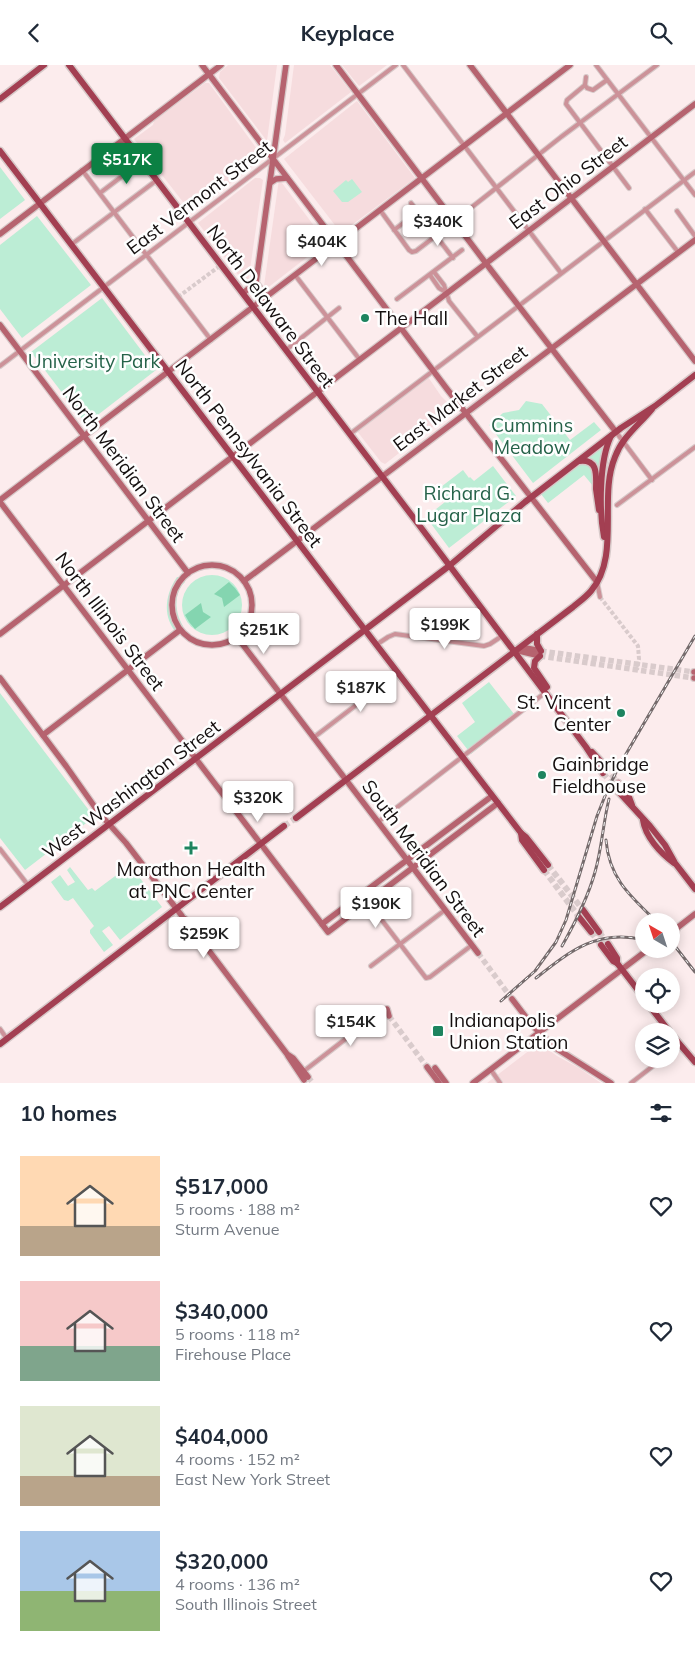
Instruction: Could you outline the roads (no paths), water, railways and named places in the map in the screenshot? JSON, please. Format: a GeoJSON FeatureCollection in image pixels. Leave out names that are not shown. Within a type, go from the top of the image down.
{"type":"FeatureCollection","features":[{"type":"Feature","properties":{"kind":"main road"},"geometry":{"type":"LineString","coordinates":[[0,99],[44,65]]}},
{"type":"Feature","properties":{"kind":"main road","name":"North Delaware Street"},"geometry":{"type":"LineString","coordinates":[[69,65],[558,708]]}},
{"type":"Feature","properties":{"kind":"main road"},"geometry":{"type":"LineString","coordinates":[[202,65],[465,413],[597,582]]}},
{"type":"Feature","properties":{"kind":"main road"},"geometry":{"type":"LineString","coordinates":[[0,234],[221,65]]}},
{"type":"Feature","properties":{"kind":"main road"},"geometry":{"type":"LineString","coordinates":[[266,297],[256,283],[286,65]]}},
{"type":"Feature","properties":{"kind":"main road"},"geometry":{"type":"LineString","coordinates":[[336,65],[422,178],[456,219],[486,264],[616,432],[608,444],[601,478],[602,525],[606,551]]}},
{"type":"Feature","properties":{"kind":"main road"},"geometry":{"type":"LineString","coordinates":[[470,65],[695,361]]}},
{"type":"Feature","properties":{"kind":"main road"},"geometry":{"type":"LineString","coordinates":[[0,501],[570,65]]}},
{"type":"Feature","properties":{"kind":"main road","name":"East Ohio Street"},"geometry":{"type":"LineString","coordinates":[[0,634],[695,104]]}},
{"type":"Feature","properties":{"kind":"main road","name":"North Pennsylvania Street"},"geometry":{"type":"LineString","coordinates":[[0,151],[364,630],[492,796],[526,837],[546,867]]}},
{"type":"Feature","properties":{"kind":"main road"},"geometry":{"type":"LineString","coordinates":[[270,183],[276,179],[287,178]]}},
{"type":"Feature","properties":{"kind":"main road","name":"East Market Street"},"geometry":{"type":"LineString","coordinates":[[244,581],[695,240]]}},
{"type":"Feature","properties":{"kind":"main road"},"geometry":{"type":"LineString","coordinates":[[242,293],[256,283]]}},
{"type":"Feature","properties":{"kind":"main road","name":"North Meridian Street"},"geometry":{"type":"LineString","coordinates":[[0,325],[188,573]]}},
{"type":"Feature","properties":{"kind":"main road"},"geometry":{"type":"LineString","coordinates":[[296,817],[590,592],[602,571],[606,551],[610,476],[614,457],[623,441],[655,406],[695,375]]}},
{"type":"Feature","properties":{"kind":"main road","name":"West Washington Street"},"geometry":{"type":"LineString","coordinates":[[0,907],[449,566],[531,498],[616,432],[655,406]]}},
{"type":"Feature","properties":{"kind":"main road"},"geometry":{"type":"LineString","coordinates":[[579,461],[590,462],[596,471],[596,491],[602,525]]}},
{"type":"Feature","properties":{"kind":"main road","name":"North Illinois Street"},"geometry":{"type":"LineString","coordinates":[[0,501],[328,932],[368,902]]}},
{"type":"Feature","properties":{"kind":"main road"},"geometry":{"type":"LineString","coordinates":[[215,565],[233,571],[244,581],[251,595],[252,611],[247,626],[237,637],[223,644],[207,645],[192,640],[180,630],[174,617],[172,603],[175,589],[188,573],[202,566],[215,565]]}},
{"type":"Feature","properties":{"kind":"main road"},"geometry":{"type":"LineString","coordinates":[[43,735],[180,630]]}},
{"type":"Feature","properties":{"kind":"main road"},"geometry":{"type":"LineString","coordinates":[[537,634],[537,644],[541,654]]}},
{"type":"Feature","properties":{"kind":"main road"},"geometry":{"type":"LineString","coordinates":[[237,637],[345,780]]}},
{"type":"Feature","properties":{"kind":"main road"},"geometry":{"type":"LineString","coordinates":[[515,651],[526,648],[541,654]]}},
{"type":"Feature","properties":{"kind":"main road"},"geometry":{"type":"LineString","coordinates":[[541,654],[534,668],[546,685],[558,708],[605,770]]}},
{"type":"Feature","properties":{"kind":"main road"},"geometry":{"type":"LineString","coordinates":[[0,678],[81,788],[177,908],[288,1054],[304,1071],[306,1078],[290,1061],[288,1054]]}},
{"type":"Feature","properties":{"kind":"main road","name":"South Meridian Street"},"geometry":{"type":"LineString","coordinates":[[345,780],[478,953]]}},
{"type":"Feature","properties":{"kind":"main road"},"geometry":{"type":"LineString","coordinates":[[617,786],[629,797],[632,806],[665,845],[675,863],[695,889]]}},
{"type":"Feature","properties":{"kind":"main road"},"geometry":{"type":"LineString","coordinates":[[322,924],[492,796]]}},
{"type":"Feature","properties":{"kind":"main road"},"geometry":{"type":"LineString","coordinates":[[368,902],[498,803]]}},
{"type":"Feature","properties":{"kind":"main road"},"geometry":{"type":"LineString","coordinates":[[0,1044],[284,826]]}},
{"type":"Feature","properties":{"kind":"main road"},"geometry":{"type":"LineString","coordinates":[[583,910],[600,932]]}},
{"type":"Feature","properties":{"kind":"main road"},"geometry":{"type":"LineString","coordinates":[[680,924],[695,914]]}},
{"type":"Feature","properties":{"kind":"main road"},"geometry":{"type":"LineString","coordinates":[[579,917],[591,932]]}},
{"type":"Feature","properties":{"kind":"main road"},"geometry":{"type":"LineString","coordinates":[[604,944],[617,958],[622,970],[635,987]]}},
{"type":"Feature","properties":{"kind":"main road"},"geometry":{"type":"LineString","coordinates":[[473,1083],[636,958]]}},
{"type":"Feature","properties":{"kind":"main road"},"geometry":{"type":"LineString","coordinates":[[512,999],[539,1033],[558,1050],[611,1083]]}},
{"type":"Feature","properties":{"kind":"main road"},"geometry":{"type":"LineString","coordinates":[[655,1013],[662,1023]]}},
{"type":"Feature","properties":{"kind":"main road"},"geometry":{"type":"LineString","coordinates":[[680,1045],[695,1062]]}},
{"type":"Feature","properties":{"kind":"main road"},"geometry":{"type":"LineString","coordinates":[[427,1067],[439,1083]]}},
{"type":"Feature","properties":{"kind":"main road"},"geometry":{"type":"LineString","coordinates":[[435,1068],[446,1083]]}},
{"type":"Feature","properties":{"kind":"street","name":"East Vermont Street"},"geometry":{"type":"LineString","coordinates":[[0,366],[396,65]]}},
{"type":"Feature","properties":{"kind":"street"},"geometry":{"type":"LineString","coordinates":[[403,65],[561,273]]}},
{"type":"Feature","properties":{"kind":"street"},"geometry":{"type":"LineString","coordinates":[[596,65],[695,195]]}},
{"type":"Feature","properties":{"kind":"street"},"geometry":{"type":"LineString","coordinates":[[380,210],[409,249],[412,252],[416,251],[538,155],[658,65]]}},
{"type":"Feature","properties":{"kind":"street"},"geometry":{"type":"LineString","coordinates":[[586,77],[585,85],[566,100],[566,104],[629,188]]}},
{"type":"Feature","properties":{"kind":"street"},"geometry":{"type":"LineString","coordinates":[[585,85],[593,90],[607,79]]}},
{"type":"Feature","properties":{"kind":"street"},"geometry":{"type":"LineString","coordinates":[[100,193],[142,161]]}},
{"type":"Feature","properties":{"kind":"street"},"geometry":{"type":"LineString","coordinates":[[82,171],[211,339]]}},
{"type":"Feature","properties":{"kind":"street"},"geometry":{"type":"LineString","coordinates":[[350,434],[695,172]]}},
{"type":"Feature","properties":{"kind":"street"},"geometry":{"type":"LineString","coordinates":[[72,245],[156,180]]}},
{"type":"Feature","properties":{"kind":"street"},"geometry":{"type":"LineString","coordinates":[[411,203],[453,258]]}},
{"type":"Feature","properties":{"kind":"street"},"geometry":{"type":"LineString","coordinates":[[645,209],[678,252]]}},
{"type":"Feature","properties":{"kind":"street"},"geometry":{"type":"LineString","coordinates":[[676,211],[695,236]]}},
{"type":"Feature","properties":{"kind":"street"},"geometry":{"type":"LineString","coordinates":[[394,230],[418,212]]}},
{"type":"Feature","properties":{"kind":"street"},"geometry":{"type":"LineString","coordinates":[[398,299],[462,250]]}},
{"type":"Feature","properties":{"kind":"street"},"geometry":{"type":"LineString","coordinates":[[434,272],[444,285],[449,301],[477,336]]}},
{"type":"Feature","properties":{"kind":"street"},"geometry":{"type":"LineString","coordinates":[[295,275],[360,360]]}},
{"type":"Feature","properties":{"kind":"street"},"geometry":{"type":"LineString","coordinates":[[430,275],[439,288],[447,293]]}},
{"type":"Feature","properties":{"kind":"street"},"geometry":{"type":"LineString","coordinates":[[286,349],[339,308]]}},
{"type":"Feature","properties":{"kind":"street"},"geometry":{"type":"LineString","coordinates":[[616,432],[652,479]]}},
{"type":"Feature","properties":{"kind":"street"},"geometry":{"type":"LineString","coordinates":[[618,505],[695,447]]}},
{"type":"Feature","properties":{"kind":"street"},"geometry":{"type":"LineString","coordinates":[[597,582],[600,597]]}},
{"type":"Feature","properties":{"kind":"street"},"geometry":{"type":"LineString","coordinates":[[376,645],[395,634],[484,646],[503,635]]}},
{"type":"Feature","properties":{"kind":"street"},"geometry":{"type":"LineString","coordinates":[[313,738],[398,673]]}},
{"type":"Feature","properties":{"kind":"street"},"geometry":{"type":"LineString","coordinates":[[378,822],[462,757],[548,695]]}},
{"type":"Feature","properties":{"kind":"street"},"geometry":{"type":"LineString","coordinates":[[0,849],[28,885]]}},
{"type":"Feature","properties":{"kind":"street"},"geometry":{"type":"LineString","coordinates":[[368,902],[426,977],[430,977],[472,945]]}},
{"type":"Feature","properties":{"kind":"street"},"geometry":{"type":"LineString","coordinates":[[371,966],[445,910]]}},
{"type":"Feature","properties":{"kind":"street"},"geometry":{"type":"LineString","coordinates":[[304,1071],[374,1017],[388,1012]]}},
{"type":"Feature","properties":{"kind":"street"},"geometry":{"type":"LineString","coordinates":[[0,1029],[7,1039]]}},
{"type":"Feature","properties":{"kind":"street"},"geometry":{"type":"LineString","coordinates":[[631,1083],[650,1068]]}},
{"type":"Feature","properties":{"kind":"street"},"geometry":{"type":"LineString","coordinates":[[491,1070],[500,1083]]}},
{"type":"Feature","properties":{"kind":"tunnel"},"geometry":{"type":"LineString","coordinates":[[178,297],[221,265]]}},
{"type":"Feature","properties":{"kind":"tunnel"},"geometry":{"type":"LineString","coordinates":[[600,597],[638,646],[639,659],[637,670]]}},
{"type":"Feature","properties":{"kind":"tunnel"},"geometry":{"type":"LineString","coordinates":[[541,651],[694,672]]}},
{"type":"Feature","properties":{"kind":"tunnel"},"geometry":{"type":"LineString","coordinates":[[540,656],[694,678]]}},
{"type":"Feature","properties":{"kind":"tunnel"},"geometry":{"type":"LineString","coordinates":[[606,767],[618,783]]}},
{"type":"Feature","properties":{"kind":"tunnel"},"geometry":{"type":"LineString","coordinates":[[603,773],[616,789]]}},
{"type":"Feature","properties":{"kind":"tunnel"},"geometry":{"type":"LineString","coordinates":[[284,826],[296,818]]}},
{"type":"Feature","properties":{"kind":"tunnel"},"geometry":{"type":"LineString","coordinates":[[548,865],[583,910]]}},
{"type":"Feature","properties":{"kind":"tunnel"},"geometry":{"type":"LineString","coordinates":[[544,870],[579,917]]}},
{"type":"Feature","properties":{"kind":"tunnel"},"geometry":{"type":"LineString","coordinates":[[591,932],[601,945]]}},
{"type":"Feature","properties":{"kind":"tunnel"},"geometry":{"type":"LineString","coordinates":[[599,932],[608,944]]}},
{"type":"Feature","properties":{"kind":"tunnel"},"geometry":{"type":"LineString","coordinates":[[478,953],[512,999]]}},
{"type":"Feature","properties":{"kind":"tunnel"},"geometry":{"type":"LineString","coordinates":[[389,1016],[427,1067]]}},
{"type":"Feature","properties":{"kind":"tunnel"},"geometry":{"type":"LineString","coordinates":[[308,1077],[313,1083]]}},
{"type":"Feature","properties":{"kind":"railway"},"geometry":{"type":"LineString","coordinates":[[501,1001],[535,971],[556,942],[566,920],[597,816],[607,791],[619,766],[695,636]]}},
{"type":"Feature","properties":{"kind":"railway"},"geometry":{"type":"LineString","coordinates":[[562,946],[589,891],[599,854],[609,799]]}},
{"type":"Feature","properties":{"kind":"railway"},"geometry":{"type":"LineString","coordinates":[[606,840],[611,865],[616,876],[648,913]]}},
{"type":"Feature","properties":{"kind":"railway"},"geometry":{"type":"LineString","coordinates":[[536,978],[560,959],[585,945],[612,937],[635,938]]}},
{"type":"Feature","properties":{"kind":"railway"},"geometry":{"type":"LineString","coordinates":[[680,953],[695,972]]}},
{"type":"Feature","properties":{"kind":"place","name":"The Hall"},"geometry":{"type":"Point","coordinates":[365,318]}},
{"type":"Feature","properties":{"kind":"place","name":"St. Vincent Center"},"geometry":{"type":"Point","coordinates":[621,713]}},
{"type":"Feature","properties":{"kind":"place","name":"Gainbridge Fieldhouse"},"geometry":{"type":"Point","coordinates":[542,775]}},
{"type":"Feature","properties":{"kind":"place","name":"Marathon Health at PNC Center"},"geometry":{"type":"Point","coordinates":[191,848]}},
{"type":"Feature","properties":{"kind":"place","name":"Indianapolis Union Station"},"geometry":{"type":"Point","coordinates":[438,1031]}},
{"type":"Feature","properties":{"kind":"park label","name":"University Park"},"geometry":{"type":"Point","coordinates":[94,361]}},
{"type":"Feature","properties":{"kind":"park label","name":"Cummins Meadow"},"geometry":{"type":"Point","coordinates":[532,436]}},
{"type":"Feature","properties":{"kind":"park label","name":"Richard G. Lugar Plaza"},"geometry":{"type":"Point","coordinates":[469,504]}}]}
